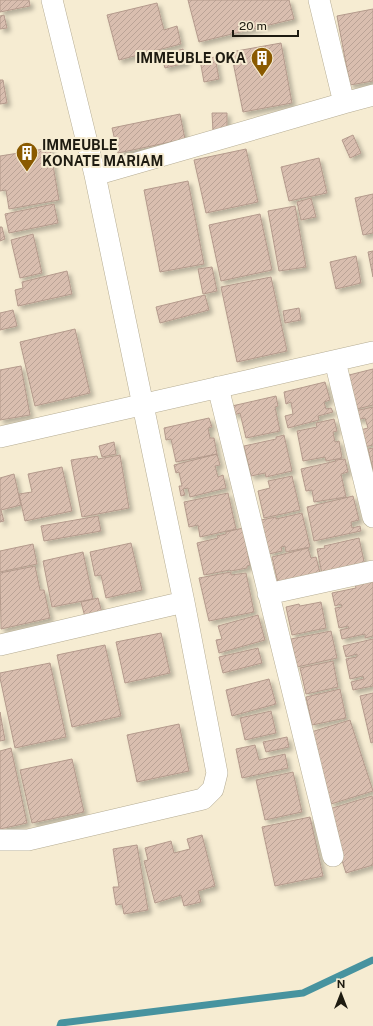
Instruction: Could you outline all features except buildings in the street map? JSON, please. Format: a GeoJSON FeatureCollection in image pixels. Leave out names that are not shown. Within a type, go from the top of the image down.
{"type":"FeatureCollection","features":[{"type":"Feature","properties":{"kind":"street"},"geometry":{"type":"LineString","coordinates":[[0,840],[28,840],[202,799],[213,788],[217,773],[184,602],[95,175],[52,0]]}},
{"type":"Feature","properties":{"kind":"street"},"geometry":{"type":"LineString","coordinates":[[319,0],[344,103]]}},
{"type":"Feature","properties":{"kind":"street"},"geometry":{"type":"LineString","coordinates":[[95,175],[373,95]]}},
{"type":"Feature","properties":{"kind":"street"},"geometry":{"type":"LineString","coordinates":[[0,437],[373,352]]}},
{"type":"Feature","properties":{"kind":"street"},"geometry":{"type":"LineString","coordinates":[[336,361],[373,517]]}},
{"type":"Feature","properties":{"kind":"street"},"geometry":{"type":"LineString","coordinates":[[218,387],[333,856]]}},
{"type":"Feature","properties":{"kind":"street"},"geometry":{"type":"LineString","coordinates":[[268,594],[373,571]]}},
{"type":"Feature","properties":{"kind":"street"},"geometry":{"type":"LineString","coordinates":[[0,645],[184,602]]}},
{"type":"Feature","properties":{"kind":"waterway"},"geometry":{"type":"LineString","coordinates":[[60,1026],[61,1023],[303,993],[373,960]]}},
{"type":"Feature","properties":{"kind":"place","name":"IMMEUBLE OKA"},"geometry":{"type":"Point","coordinates":[262,78]}},
{"type":"Feature","properties":{"kind":"place","name":"IMMEUBLE KONATE MARIAM"},"geometry":{"type":"Point","coordinates":[27,172]}}]}
